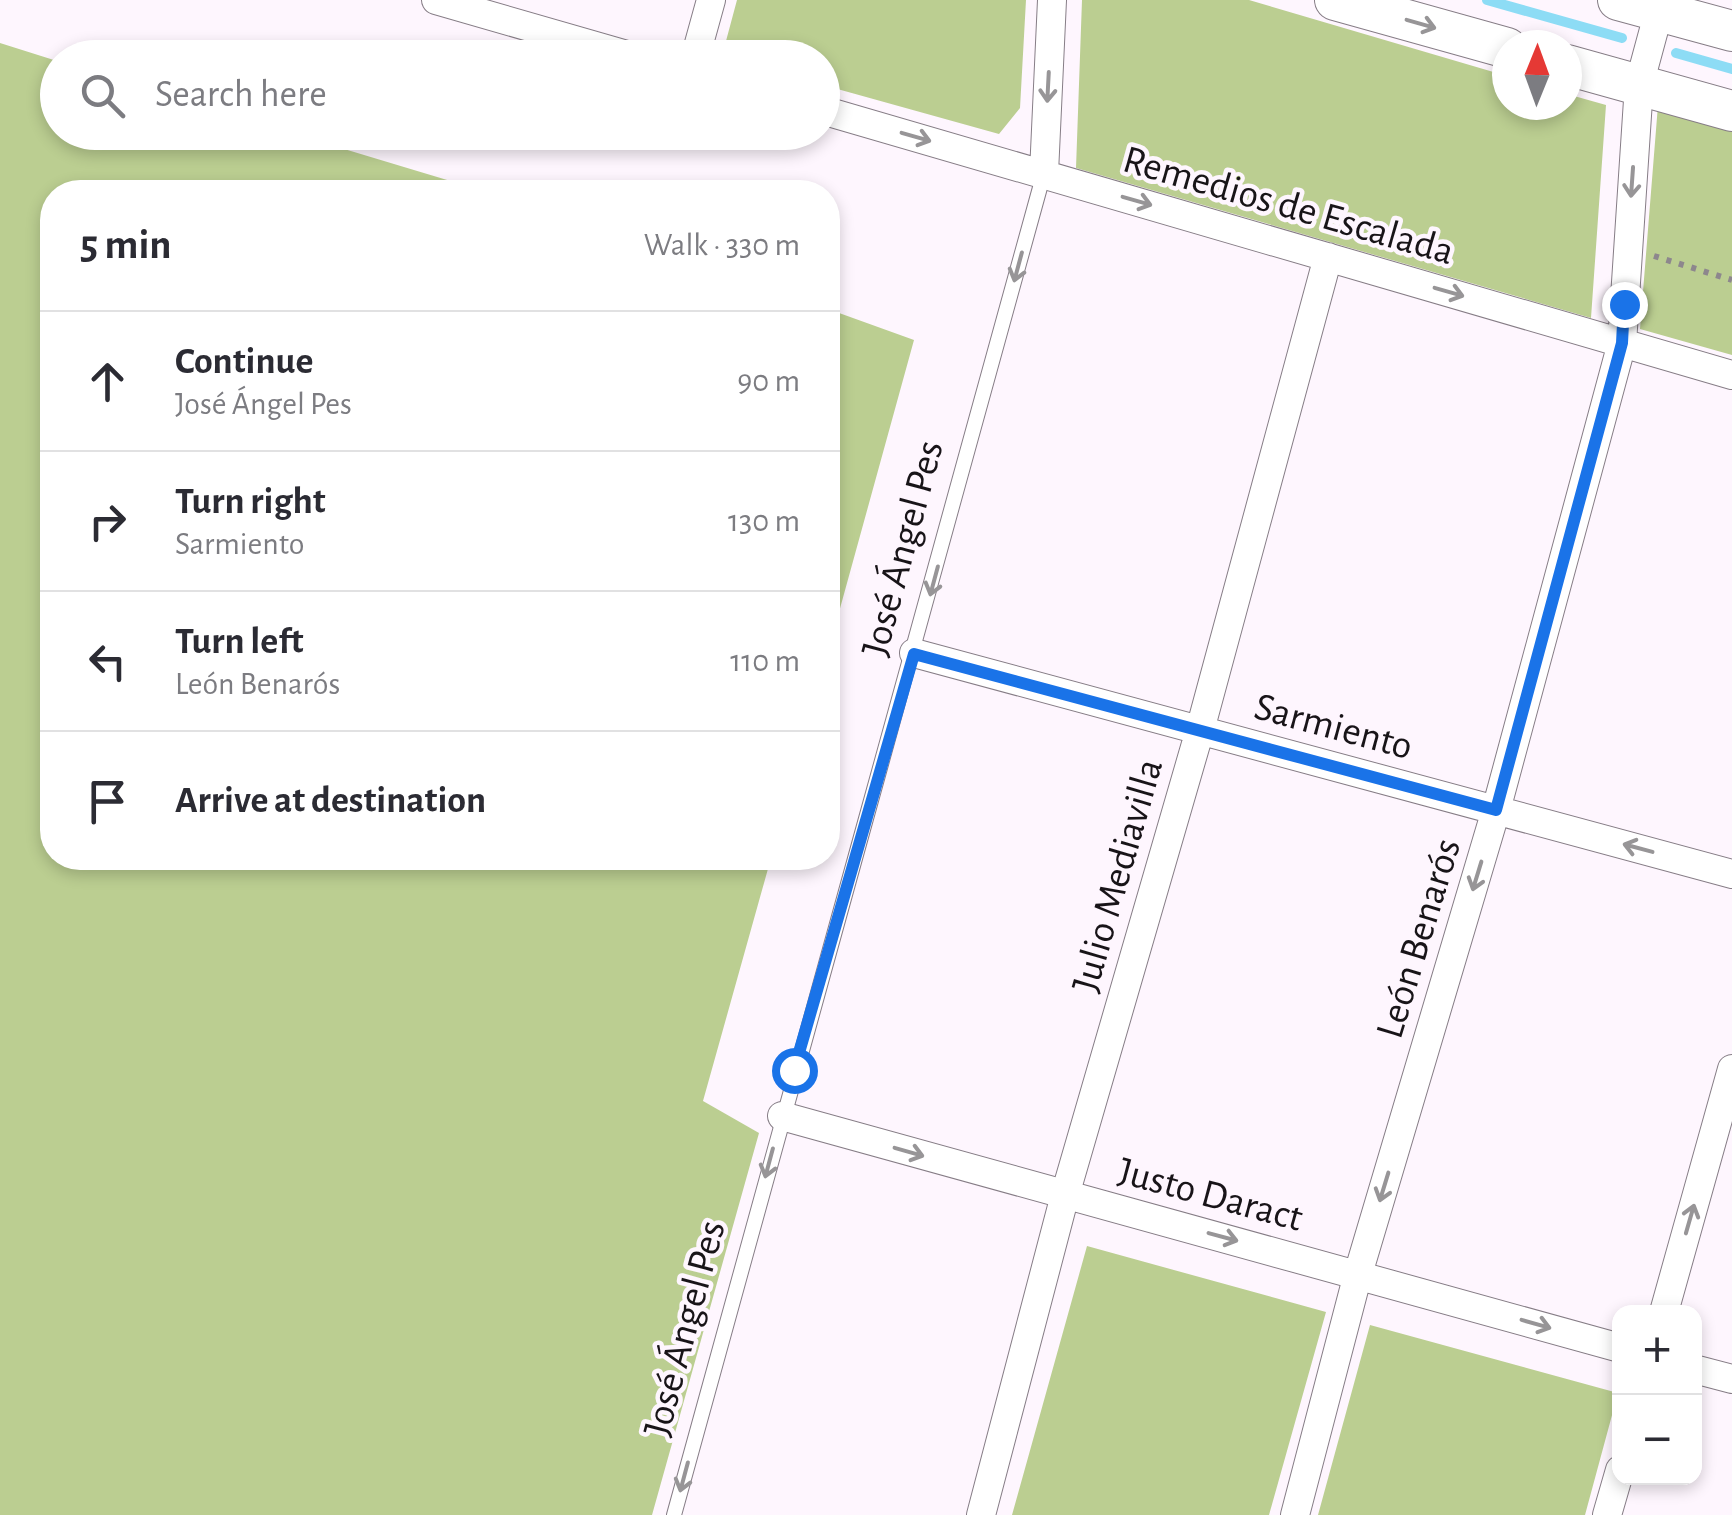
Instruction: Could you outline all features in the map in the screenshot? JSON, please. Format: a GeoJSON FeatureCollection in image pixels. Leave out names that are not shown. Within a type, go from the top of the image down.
{"type":"FeatureCollection","features":[{"type":"Feature","properties":{"kind":"street"},"geometry":{"type":"LineString","coordinates":[[436,0],[575,40]]}},
{"type":"Feature","properties":{"kind":"street"},"geometry":{"type":"LineString","coordinates":[[700,40],[710,0]]}},
{"type":"Feature","properties":{"kind":"street","name":"José Ángel Pes"},"geometry":{"type":"LineString","coordinates":[[1044,173],[1052,0]]}},
{"type":"Feature","properties":{"kind":"street"},"geometry":{"type":"LineString","coordinates":[[1335,0],[1492,44]]}},
{"type":"Feature","properties":{"kind":"street"},"geometry":{"type":"LineString","coordinates":[[1618,0],[1732,31]]}},
{"type":"Feature","properties":{"kind":"street","name":"León Benarós"},"geometry":{"type":"LineString","coordinates":[[1295,1515],[1358,1274],[1496,810],[1622,343],[1639,85],[1659,11]]}},
{"type":"Feature","properties":{"kind":"street"},"geometry":{"type":"LineString","coordinates":[[1582,68],[1732,111]]}},
{"type":"Feature","properties":{"kind":"street","name":"Remedios de Escalada"},"geometry":{"type":"LineString","coordinates":[[840,115],[1732,375]]}},
{"type":"Feature","properties":{"kind":"street","name":"Julio Mediavilla"},"geometry":{"type":"LineString","coordinates":[[981,1515],[1065,1195],[1200,730],[1328,257]]}},
{"type":"Feature","properties":{"kind":"street","name":"Sarmiento"},"geometry":{"type":"LineString","coordinates":[[914,654],[1732,874]]}},
{"type":"Feature","properties":{"kind":"street"},"geometry":{"type":"LineString","coordinates":[[1666,1305],[1732,1069]]}},
{"type":"Feature","properties":{"kind":"street","name":"Justo Daract"},"geometry":{"type":"LineString","coordinates":[[782,1116],[1612,1346]]}},
{"type":"Feature","properties":{"kind":"street"},"geometry":{"type":"LineString","coordinates":[[1702,1371],[1732,1379]]}},
{"type":"Feature","properties":{"kind":"street"},"geometry":{"type":"LineString","coordinates":[[1607,1515],[1616,1485]]}},
{"type":"Feature","properties":{"kind":"lane","name":"José Ángel Pes"},"geometry":{"type":"LineString","coordinates":[[674,1515],[1044,173]]}},
{"type":"Feature","properties":{"kind":"path"},"geometry":{"type":"LineString","coordinates":[[1651,273],[1654,238]]}},
{"type":"Feature","properties":{"kind":"path"},"geometry":{"type":"LineString","coordinates":[[1652,256],[1732,280]]}},
{"type":"Feature","properties":{"kind":"green space"},"geometry":{"type":"Polygon","coordinates":[[[737,0],[1026,0],[1020,108],[999,134],[840,90],[840,40],[726,40],[737,0]]]}},
{"type":"Feature","properties":{"kind":"green space"},"geometry":{"type":"Polygon","coordinates":[[[1082,0],[1249,0],[1492,72],[1492,120],[1582,120],[1582,98],[1606,105],[1591,318],[1076,168],[1082,0]]]}},
{"type":"Feature","properties":{"kind":"green space"},"geometry":{"type":"Polygon","coordinates":[[[0,43],[40,56],[40,150],[347,150],[447,180],[40,180],[40,870],[768,870],[703,1101],[759,1133],[652,1515],[0,1515],[0,43]]]}},
{"type":"Feature","properties":{"kind":"green space"},"geometry":{"type":"Polygon","coordinates":[[[1658,105],[1732,126],[1732,355],[1640,329],[1658,105]]]}},
{"type":"Feature","properties":{"kind":"green space"},"geometry":{"type":"Polygon","coordinates":[[[840,313],[914,340],[840,608],[840,313]]]}},
{"type":"Feature","properties":{"kind":"green space"},"geometry":{"type":"Polygon","coordinates":[[[1087,1246],[1326,1312],[1269,1515],[1012,1515],[1087,1246]]]}},
{"type":"Feature","properties":{"kind":"green space"},"geometry":{"type":"Polygon","coordinates":[[[1370,1325],[1612,1391],[1612,1415],[1585,1515],[1318,1515],[1370,1325]]]}},
{"type":"Feature","properties":{"kind":"waterway"},"geometry":{"type":"LineString","coordinates":[[1487,0],[1622,38]]}},
{"type":"Feature","properties":{"kind":"waterway"},"geometry":{"type":"LineString","coordinates":[[1676,53],[1732,69]]}},
{"type":"Feature","properties":{"kind":"route"},"geometry":{"type":"LineString","coordinates":[[794,1070],[914,654],[1496,810],[1622,343],[1624,304]]}}]}
